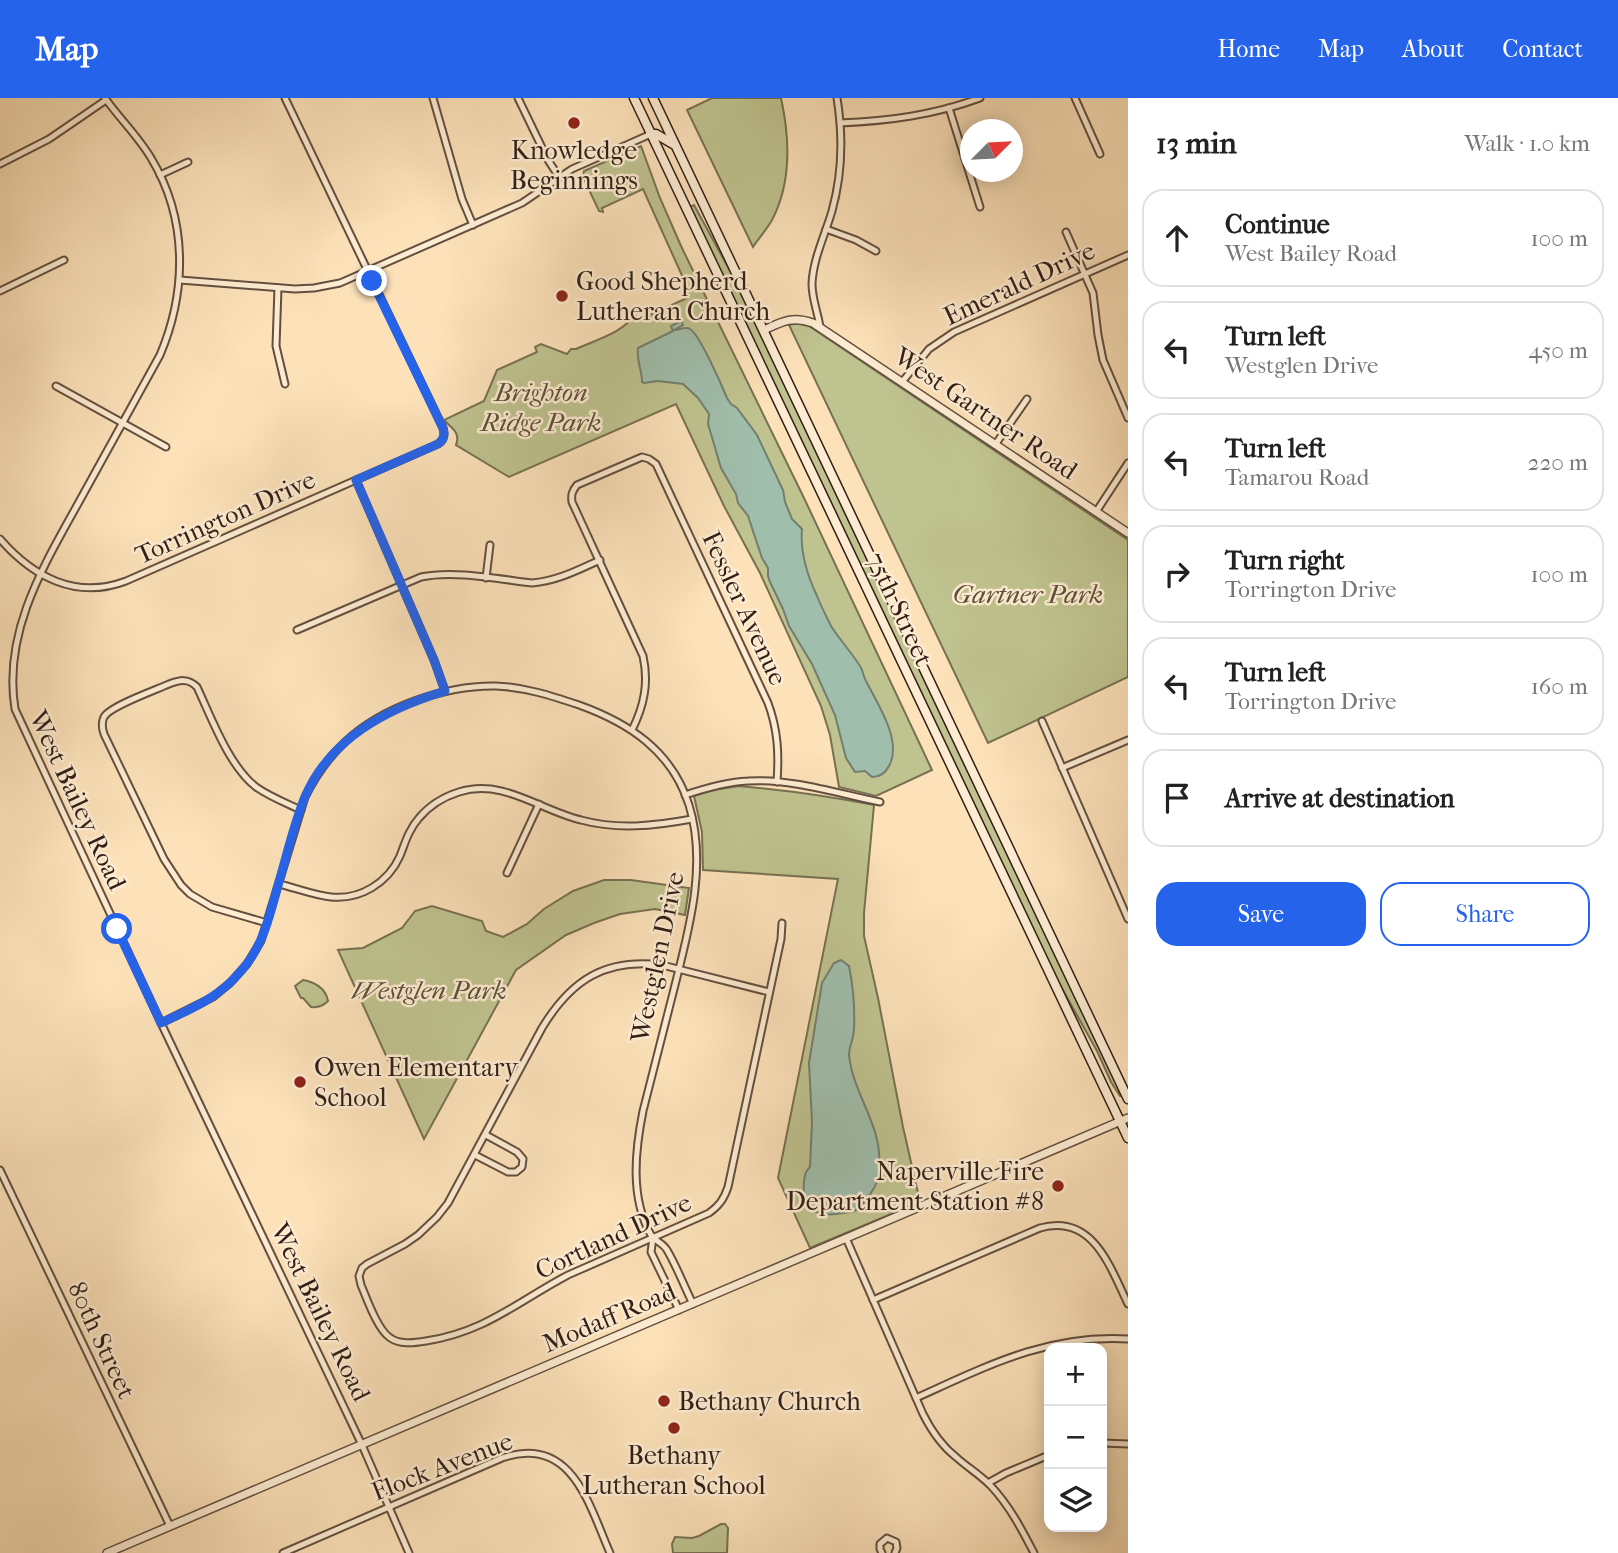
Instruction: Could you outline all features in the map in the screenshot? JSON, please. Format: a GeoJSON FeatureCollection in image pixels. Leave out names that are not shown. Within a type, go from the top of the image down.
{"type":"FeatureCollection","features":[{"type":"Feature","properties":{"kind":"main road","name":"75th Street"},"geometry":{"type":"LineString","coordinates":[[634,98],[1124,1119],[1128,1138]]}},
{"type":"Feature","properties":{"kind":"main road","name":"75th Street"},"geometry":{"type":"LineString","coordinates":[[653,98],[1128,1099]]}},
{"type":"Feature","properties":{"kind":"main road"},"geometry":{"type":"LineString","coordinates":[[651,134],[656,134],[676,146]]}},
{"type":"Feature","properties":{"kind":"street"},"geometry":{"type":"LineString","coordinates":[[285,98],[368,272]]}},
{"type":"Feature","properties":{"kind":"street"},"geometry":{"type":"LineString","coordinates":[[433,98],[462,199],[473,225]]}},
{"type":"Feature","properties":{"kind":"street"},"geometry":{"type":"LineString","coordinates":[[518,98],[559,177]]}},
{"type":"Feature","properties":{"kind":"street"},"geometry":{"type":"LineString","coordinates":[[820,327],[812,281],[835,196],[840,155],[837,98]]}},
{"type":"Feature","properties":{"kind":"street"},"geometry":{"type":"LineString","coordinates":[[840,123],[901,118],[980,98]]}},
{"type":"Feature","properties":{"kind":"street"},"geometry":{"type":"LineString","coordinates":[[1075,98],[1100,154]]}},
{"type":"Feature","properties":{"kind":"street"},"geometry":{"type":"LineString","coordinates":[[0,164],[67,128],[105,99]]}},
{"type":"Feature","properties":{"kind":"street","name":"West Bailey Road"},"geometry":{"type":"LineString","coordinates":[[105,99],[144,148],[170,199],[180,251],[180,280],[173,318],[160,355],[40,574],[24,611],[15,645],[12,678],[15,709],[362,1445],[409,1553]]}},
{"type":"Feature","properties":{"kind":"street"},"geometry":{"type":"LineString","coordinates":[[949,108],[980,207]]}},
{"type":"Feature","properties":{"kind":"street"},"geometry":{"type":"LineString","coordinates":[[180,280],[303,289],[340,283],[522,203],[572,169],[651,134]]}},
{"type":"Feature","properties":{"kind":"street"},"geometry":{"type":"LineString","coordinates":[[160,175],[188,162]]}},
{"type":"Feature","properties":{"kind":"street"},"geometry":{"type":"LineString","coordinates":[[826,229],[876,251]]}},
{"type":"Feature","properties":{"kind":"street"},"geometry":{"type":"LineString","coordinates":[[1066,232],[1093,293],[1103,360],[1128,418]]}},
{"type":"Feature","properties":{"kind":"street","name":"Emerald Drive"},"geometry":{"type":"LineString","coordinates":[[902,382],[929,349],[946,337],[1128,254]]}},
{"type":"Feature","properties":{"kind":"street"},"geometry":{"type":"LineString","coordinates":[[0,290],[64,260]]}},
{"type":"Feature","properties":{"kind":"street","name":"Torrington Drive"},"geometry":{"type":"LineString","coordinates":[[0,539],[21,560],[60,584],[100,588],[120,583],[438,444],[443,440],[443,428],[368,272]]}},
{"type":"Feature","properties":{"kind":"street"},"geometry":{"type":"LineString","coordinates":[[278,288],[276,346],[285,384]]}},
{"type":"Feature","properties":{"kind":"street","name":"West Gartner Road"},"geometry":{"type":"LineString","coordinates":[[764,330],[795,319],[806,320],[820,327],[1128,533]]}},
{"type":"Feature","properties":{"kind":"street"},"geometry":{"type":"LineString","coordinates":[[56,386],[166,447]]}},
{"type":"Feature","properties":{"kind":"street"},"geometry":{"type":"LineString","coordinates":[[995,445],[1027,399]]}},
{"type":"Feature","properties":{"kind":"street","name":"Fessler Avenue"},"geometry":{"type":"LineString","coordinates":[[600,560],[572,502],[573,489],[638,458],[649,458],[656,464],[768,703],[778,738],[777,782]]}},
{"type":"Feature","properties":{"kind":"street"},"geometry":{"type":"LineString","coordinates":[[1096,512],[1128,463]]}},
{"type":"Feature","properties":{"kind":"street"},"geometry":{"type":"LineString","coordinates":[[356,480],[445,691]]}},
{"type":"Feature","properties":{"kind":"street"},"geometry":{"type":"LineString","coordinates":[[486,578],[490,545]]}},
{"type":"Feature","properties":{"kind":"street"},"geometry":{"type":"LineString","coordinates":[[297,630],[421,577],[438,574],[532,583],[560,578],[600,560],[639,644],[645,664],[646,689],[632,730]]}},
{"type":"Feature","properties":{"kind":"street"},"geometry":{"type":"LineString","coordinates":[[267,923],[202,903],[173,876],[104,734],[103,718],[112,709],[169,684],[182,680],[190,682],[197,687],[242,774],[259,789],[301,810]]}},
{"type":"Feature","properties":{"kind":"street","name":"Westglen Drive"},"geometry":{"type":"LineString","coordinates":[[161,1023],[207,1001],[230,983],[247,964],[257,949],[267,923],[309,789],[332,755],[353,735],[376,719],[445,691],[496,686],[537,692],[610,717],[644,739],[671,771],[685,795],[696,847],[695,886],[690,921],[638,1136],[636,1164],[638,1194],[646,1223],[653,1238],[665,1246],[693,1304]]}},
{"type":"Feature","properties":{"kind":"street"},"geometry":{"type":"LineString","coordinates":[[1042,721],[1128,919]]}},
{"type":"Feature","properties":{"kind":"street"},"geometry":{"type":"LineString","coordinates":[[1062,768],[1128,740]]}},
{"type":"Feature","properties":{"kind":"street"},"geometry":{"type":"LineString","coordinates":[[685,795],[704,788],[749,780],[777,782],[880,803]]}},
{"type":"Feature","properties":{"kind":"street"},"geometry":{"type":"LineString","coordinates":[[279,884],[331,897],[354,895],[368,890],[380,882],[395,865],[418,819],[438,802],[458,792],[479,788],[502,790],[582,821],[618,826],[657,825],[692,819]]}},
{"type":"Feature","properties":{"kind":"street"},"geometry":{"type":"LineString","coordinates":[[507,873],[539,804]]}},
{"type":"Feature","properties":{"kind":"street","name":"Cortland Drive"},"geometry":{"type":"LineString","coordinates":[[475,1155],[453,1195],[437,1217],[418,1235],[367,1264],[360,1272],[359,1280],[382,1329],[396,1341],[410,1343],[430,1340],[463,1333],[480,1326],[568,1275],[709,1213],[718,1206],[726,1194],[781,939],[782,923]]}},
{"type":"Feature","properties":{"kind":"street"},"geometry":{"type":"LineString","coordinates":[[486,1135],[517,1152],[523,1159],[522,1167],[516,1172],[508,1172],[475,1155],[542,1028],[570,991],[592,975],[623,965],[648,963],[769,992]]}},
{"type":"Feature","properties":{"kind":"street","name":"Modaff Road"},"geometry":{"type":"LineString","coordinates":[[107,1553],[1124,1119]]}},
{"type":"Feature","properties":{"kind":"street","name":"80th Street"},"geometry":{"type":"LineString","coordinates":[[0,1170],[170,1526]]}},
{"type":"Feature","properties":{"kind":"street"},"geometry":{"type":"LineString","coordinates":[[873,1300],[1014,1238],[1054,1225],[1075,1229],[1096,1244],[1128,1304]]}},
{"type":"Feature","properties":{"kind":"street","name":"Westglen Drive"},"geometry":{"type":"LineString","coordinates":[[653,1238],[651,1252],[679,1310]]}},
{"type":"Feature","properties":{"kind":"street"},"geometry":{"type":"LineString","coordinates":[[846,1238],[930,1427],[954,1456],[988,1483],[1012,1512],[1034,1553]]}},
{"type":"Feature","properties":{"kind":"street"},"geometry":{"type":"LineString","coordinates":[[916,1398],[1039,1347],[1087,1339],[1128,1339]]}},
{"type":"Feature","properties":{"kind":"street"},"geometry":{"type":"LineString","coordinates":[[1107,1443],[1128,1444]]}},
{"type":"Feature","properties":{"kind":"street","name":"Flock Avenue"},"geometry":{"type":"LineString","coordinates":[[283,1553],[502,1458],[519,1454],[538,1454],[556,1461],[575,1478],[610,1553]]}},
{"type":"Feature","properties":{"kind":"street"},"geometry":{"type":"LineString","coordinates":[[988,1483],[1044,1457]]}},
{"type":"Feature","properties":{"kind":"street"},"geometry":{"type":"LineString","coordinates":[[882,1553],[880,1544],[887,1538],[896,1542],[895,1553]]}},
{"type":"Feature","properties":{"kind":"green space"},"geometry":{"type":"Polygon","coordinates":[[[712,98],[781,98],[786,129],[786,176],[772,220],[753,247],[687,110],[712,98]]]}},
{"type":"Feature","properties":{"kind":"green space","name":"Brighton Ridge Park"},"geometry":{"type":"Polygon","coordinates":[[[641,146],[681,246],[932,770],[876,796],[839,787],[830,735],[821,706],[760,573],[724,506],[676,404],[509,477],[456,445],[456,433],[444,420],[484,401],[497,370],[537,352],[535,347],[541,344],[567,354],[571,349],[617,331],[634,314],[639,320],[687,298],[685,293],[689,291],[643,189],[602,208],[603,212],[599,211],[583,177],[584,171],[641,146]]]}},
{"type":"Feature","properties":{"kind":"green space"},"geometry":{"type":"Polygon","coordinates":[[[694,205],[735,280],[1122,1096],[1111,1082],[1097,1051],[1055,976],[690,207],[694,205]]]}},
{"type":"Feature","properties":{"kind":"green space","name":"Gartner Park"},"geometry":{"type":"Polygon","coordinates":[[[797,323],[809,326],[1128,540],[1128,677],[988,743],[789,325],[797,323]]]}},
{"type":"Feature","properties":{"kind":"green space"},"geometry":{"type":"Polygon","coordinates":[[[739,786],[874,805],[864,936],[920,1202],[810,1248],[778,1178],[838,879],[703,870],[702,832],[694,796],[739,786]]]}},
{"type":"Feature","properties":{"kind":"green space","name":"Westglen Park"},"geometry":{"type":"Polygon","coordinates":[[[604,880],[631,880],[689,888],[685,915],[655,909],[620,914],[566,935],[516,970],[424,1139],[338,950],[363,948],[402,928],[415,911],[432,906],[482,921],[486,931],[503,937],[527,924],[544,909],[573,891],[604,880]]]}},
{"type":"Feature","properties":{"kind":"green space"},"geometry":{"type":"Polygon","coordinates":[[[303,980],[319,986],[328,1001],[311,1007],[301,998],[295,986],[303,980]]]}},
{"type":"Feature","properties":{"kind":"green space"},"geometry":{"type":"Polygon","coordinates":[[[721,1524],[728,1528],[727,1553],[673,1553],[672,1544],[675,1537],[692,1538],[721,1524]]]}},
{"type":"Feature","properties":{"kind":"shaded area"},"geometry":{"type":"Polygon","coordinates":[[[681,321],[683,325],[674,330],[688,328],[694,333],[727,398],[757,435],[783,490],[792,519],[802,529],[805,563],[820,603],[831,626],[861,668],[887,722],[893,745],[892,756],[887,769],[880,776],[872,777],[865,771],[855,772],[846,758],[835,715],[812,664],[789,626],[770,582],[768,568],[748,516],[738,503],[736,494],[721,468],[708,424],[709,414],[698,398],[683,384],[642,382],[638,348],[673,331],[671,326],[681,321]]]}},
{"type":"Feature","properties":{"kind":"shaded area"},"geometry":{"type":"Polygon","coordinates":[[[841,960],[849,966],[853,989],[854,1029],[849,1055],[856,1084],[877,1138],[879,1167],[875,1186],[860,1207],[850,1212],[826,1214],[818,1213],[808,1205],[804,1191],[805,1175],[810,1167],[812,1122],[809,1063],[822,983],[834,963],[841,960]]]}},
{"type":"Feature","properties":{"kind":"place","name":"Knowledge Beginnings"},"geometry":{"type":"Point","coordinates":[574,123]}},
{"type":"Feature","properties":{"kind":"place","name":"Good Shepherd Lutheran Church"},"geometry":{"type":"Point","coordinates":[562,296]}},
{"type":"Feature","properties":{"kind":"place","name":"Owen Elementary School"},"geometry":{"type":"Point","coordinates":[300,1082]}},
{"type":"Feature","properties":{"kind":"place","name":"Naperville Fire Department Station #8"},"geometry":{"type":"Point","coordinates":[1058,1186]}},
{"type":"Feature","properties":{"kind":"place","name":"Bethany Church"},"geometry":{"type":"Point","coordinates":[664,1401]}},
{"type":"Feature","properties":{"kind":"place","name":"Bethany Lutheran School"},"geometry":{"type":"Point","coordinates":[674,1428]}},
{"type":"Feature","properties":{"kind":"route"},"geometry":{"type":"LineString","coordinates":[[117,929],[161,1023],[213,997],[240,973],[261,941],[305,797],[322,768],[345,741],[376,719],[445,691],[356,480],[438,444],[443,440],[444,433],[372,281]]}}]}
